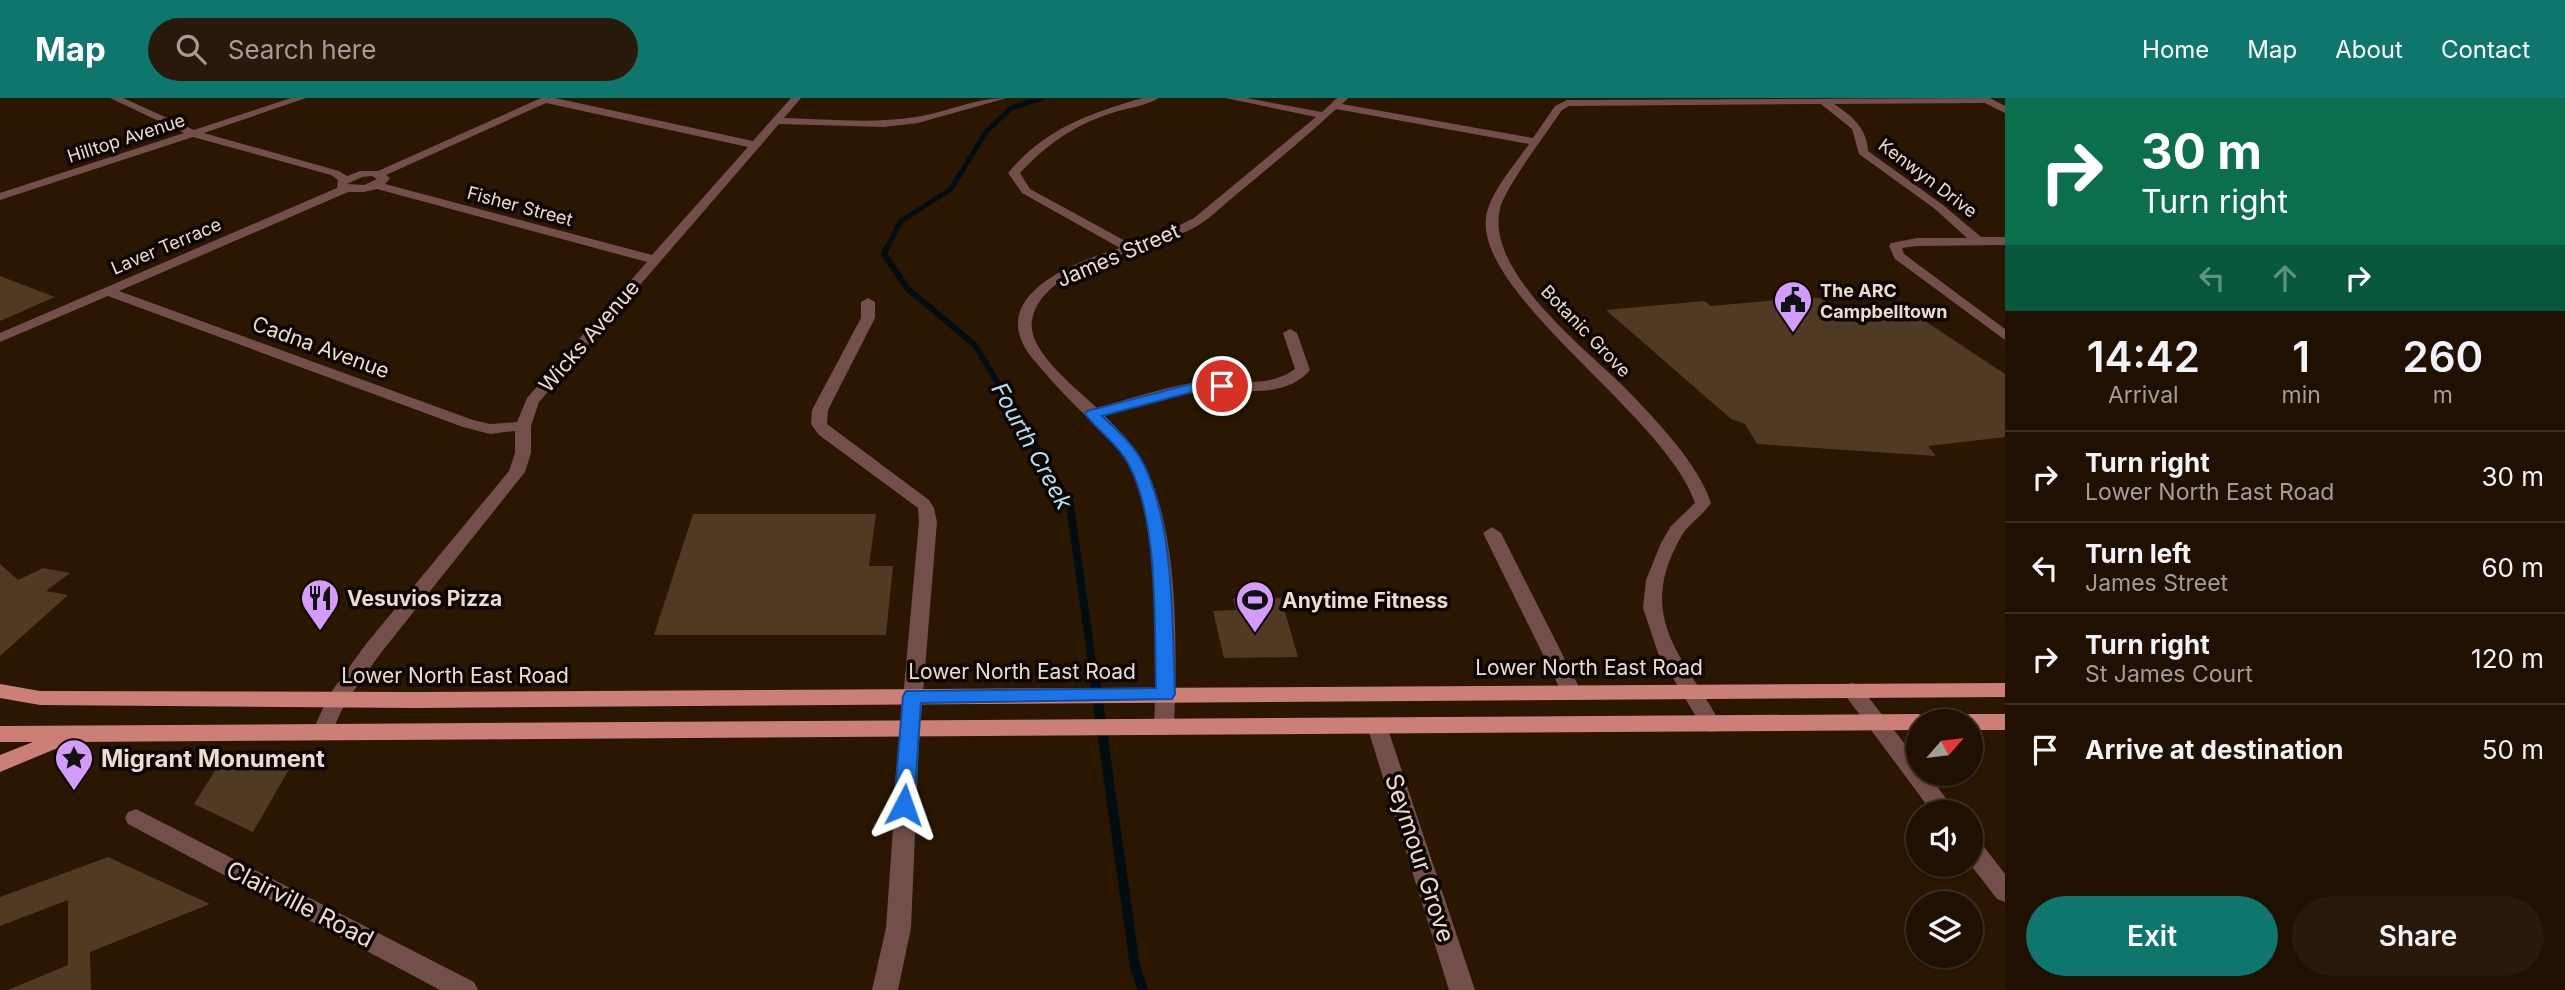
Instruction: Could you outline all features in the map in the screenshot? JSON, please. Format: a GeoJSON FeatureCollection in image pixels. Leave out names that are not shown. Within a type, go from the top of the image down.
{"type":"FeatureCollection","features":[{"type":"Feature","properties":{"kind":"main road","name":"Lower North East Road"},"geometry":{"type":"LineString","coordinates":[[0,704],[40,698],[336,700],[2005,690]]}},
{"type":"Feature","properties":{"kind":"main road","name":"Lower North East Road"},"geometry":{"type":"LineString","coordinates":[[0,691],[40,698]]}},
{"type":"Feature","properties":{"kind":"main road"},"geometry":{"type":"LineString","coordinates":[[0,734],[1906,722]]}},
{"type":"Feature","properties":{"kind":"main road"},"geometry":{"type":"LineString","coordinates":[[1983,722],[2005,722]]}},
{"type":"Feature","properties":{"kind":"main road"},"geometry":{"type":"LineString","coordinates":[[0,764],[76,733]]}},
{"type":"Feature","properties":{"kind":"street"},"geometry":{"type":"LineString","coordinates":[[115,98],[195,134],[335,173],[346,184],[377,180],[547,99],[755,145]]}},
{"type":"Feature","properties":{"kind":"street","name":"Hilltop Avenue"},"geometry":{"type":"LineString","coordinates":[[0,197],[301,98]]}},
{"type":"Feature","properties":{"kind":"street","name":"Wicks Avenue"},"geometry":{"type":"LineString","coordinates":[[323,730],[336,700],[517,472],[523,453],[523,426],[532,401],[796,98]]}},
{"type":"Feature","properties":{"kind":"street"},"geometry":{"type":"LineString","coordinates":[[777,121],[884,124],[918,120],[1002,98]]}},
{"type":"Feature","properties":{"kind":"street"},"geometry":{"type":"LineString","coordinates":[[1131,249],[1026,191],[1014,173],[1044,142],[1065,127],[1096,114],[1154,98]]}},
{"type":"Feature","properties":{"kind":"street"},"geometry":{"type":"LineString","coordinates":[[1230,98],[1323,116]]}},
{"type":"Feature","properties":{"kind":"street"},"geometry":{"type":"LineString","coordinates":[[1985,99],[2005,110]]}},
{"type":"Feature","properties":{"kind":"street","name":"Botanic Grove"},"geometry":{"type":"LineString","coordinates":[[1711,724],[1657,624],[1652,599],[1663,557],[1681,524],[1699,510],[1703,503],[1700,494],[1639,410],[1535,305],[1495,244],[1491,216],[1495,204],[1558,108],[1573,102],[1985,99]]}},
{"type":"Feature","properties":{"kind":"street","name":"Kenwyn Drive"},"geometry":{"type":"LineString","coordinates":[[1823,101],[1855,124],[1864,141],[1863,152],[1939,207],[1978,240]]}},
{"type":"Feature","properties":{"kind":"street"},"geometry":{"type":"LineString","coordinates":[[1339,102],[1536,142]]}},
{"type":"Feature","properties":{"kind":"street","name":"James Street"},"geometry":{"type":"LineString","coordinates":[[1164,726],[1166,694],[1160,559],[1146,488],[1135,463],[1119,439],[1037,355],[1026,337],[1027,313],[1033,300],[1055,280],[1195,223],[1310,130],[1339,102]]}},
{"type":"Feature","properties":{"kind":"street","name":"Fisher Street"},"geometry":{"type":"LineString","coordinates":[[377,180],[655,260]]}},
{"type":"Feature","properties":{"kind":"street","name":"Laver Terrace"},"geometry":{"type":"LineString","coordinates":[[0,338],[346,184]]}},
{"type":"Feature","properties":{"kind":"street"},"geometry":{"type":"LineString","coordinates":[[1978,240],[2005,241]]}},
{"type":"Feature","properties":{"kind":"street","name":"Kenwyn Drive"},"geometry":{"type":"LineString","coordinates":[[1978,240],[1917,242],[1895,246],[1899,256],[2005,336]]}},
{"type":"Feature","properties":{"kind":"street","name":"Cadna Avenue"},"geometry":{"type":"LineString","coordinates":[[107,291],[468,424],[490,429],[523,426]]}},
{"type":"Feature","properties":{"kind":"street"},"geometry":{"type":"LineString","coordinates":[[868,302],[868,318],[818,416],[824,432],[926,508],[896,937],[891,976],[885,990]]}},
{"type":"Feature","properties":{"kind":"street"},"geometry":{"type":"LineString","coordinates":[[1092,414],[1195,387],[1275,386],[1293,380],[1303,370],[1290,333]]}},
{"type":"Feature","properties":{"kind":"street"},"geometry":{"type":"LineString","coordinates":[[1492,533],[1571,691]]}},
{"type":"Feature","properties":{"kind":"street"},"geometry":{"type":"LineString","coordinates":[[1852,690],[1936,800]]}},
{"type":"Feature","properties":{"kind":"street","name":"Seymour Grove"},"geometry":{"type":"LineString","coordinates":[[1377,726],[1462,990]]}},
{"type":"Feature","properties":{"kind":"street","name":"Clairville Road"},"geometry":{"type":"LineString","coordinates":[[136,818],[465,990]]}},
{"type":"Feature","properties":{"kind":"street"},"geometry":{"type":"LineString","coordinates":[[1983,863],[2005,892]]}},
{"type":"Feature","properties":{"kind":"building"},"geometry":{"type":"Polygon","coordinates":[[[0,276],[55,297],[0,321],[0,276]]]}},
{"type":"Feature","properties":{"kind":"building"},"geometry":{"type":"Polygon","coordinates":[[[1821,298],[1857,323],[1919,317],[2005,374],[2005,437],[1928,446],[1936,456],[1757,444],[1745,424],[1731,419],[1606,310],[1704,301],[1711,306],[1821,298]]]}},
{"type":"Feature","properties":{"kind":"building"},"geometry":{"type":"Polygon","coordinates":[[[693,514],[876,514],[869,566],[893,566],[886,635],[654,635],[693,514]]]}},
{"type":"Feature","properties":{"kind":"building"},"geometry":{"type":"Polygon","coordinates":[[[0,564],[18,580],[43,568],[70,573],[46,591],[68,595],[0,656],[0,564]]]}},
{"type":"Feature","properties":{"kind":"building","name":"Anytime Fitness"},"geometry":{"type":"Polygon","coordinates":[[[1281,598],[1298,657],[1224,658],[1213,611],[1236,610],[1233,599],[1281,598]]]}},
{"type":"Feature","properties":{"kind":"building"},"geometry":{"type":"Polygon","coordinates":[[[219,764],[292,764],[253,832],[194,804],[219,764]]]}},
{"type":"Feature","properties":{"kind":"building"},"geometry":{"type":"Polygon","coordinates":[[[108,857],[210,904],[90,952],[91,990],[8,990],[68,965],[68,900],[0,926],[0,897],[108,857]]]}},
{"type":"Feature","properties":{"kind":"waterway","name":"Fourth Creek"},"geometry":{"type":"LineString","coordinates":[[886,249],[901,221],[951,189],[986,132],[1011,108],[1042,98]]}},
{"type":"Feature","properties":{"kind":"waterway","name":"Fourth Creek"},"geometry":{"type":"LineString","coordinates":[[887,248],[884,254],[908,289],[975,345],[1032,440]]}},
{"type":"Feature","properties":{"kind":"waterway","name":"Fourth Creek"},"geometry":{"type":"LineString","coordinates":[[1031,439],[1070,505],[1095,683]]}},
{"type":"Feature","properties":{"kind":"waterway","name":"Fourth Creek"},"geometry":{"type":"LineString","coordinates":[[1095,681],[1135,967],[1143,990]]}},
{"type":"Feature","properties":{"kind":"place","name":"The ARC Campbelltown"},"geometry":{"type":"Point","coordinates":[1793,334]}},
{"type":"Feature","properties":{"kind":"place","name":"Vesuvios Pizza"},"geometry":{"type":"Point","coordinates":[320,632]}},
{"type":"Feature","properties":{"kind":"place","name":"Anytime Fitness"},"geometry":{"type":"Point","coordinates":[1255,634]}},
{"type":"Feature","properties":{"kind":"place","name":"Migrant Monument"},"geometry":{"type":"Point","coordinates":[74,792]}},
{"type":"Feature","properties":{"kind":"route"},"geometry":{"type":"LineString","coordinates":[[904,805],[912,696],[1166,694],[1160,559],[1146,488],[1135,463],[1119,439],[1092,414],[1195,387],[1222,386]]}}]}
